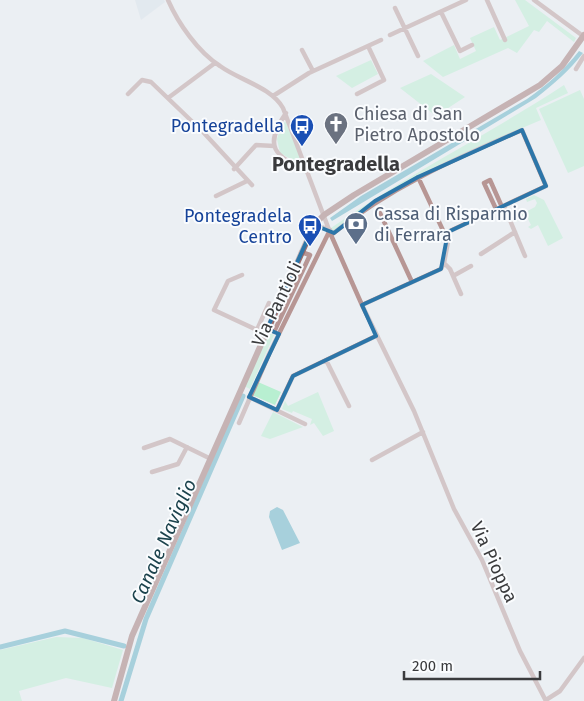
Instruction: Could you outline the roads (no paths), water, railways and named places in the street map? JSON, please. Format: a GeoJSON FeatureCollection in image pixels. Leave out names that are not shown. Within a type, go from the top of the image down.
{"type":"FeatureCollection","features":[{"type":"Feature","properties":{"kind":"street","name":"Via Pioppa"},"geometry":{"type":"LineString","coordinates":[[168,0],[194,40],[215,63],[273,96],[286,113],[322,216],[376,336],[423,432],[454,509],[482,560],[520,650],[546,700]]}},
{"type":"Feature","properties":{"kind":"street"},"geometry":{"type":"LineString","coordinates":[[390,35],[466,0]]}},
{"type":"Feature","properties":{"kind":"street"},"geometry":{"type":"LineString","coordinates":[[487,0],[505,40]]}},
{"type":"Feature","properties":{"kind":"street"},"geometry":{"type":"LineString","coordinates":[[114,701],[132,636],[240,387],[314,225],[322,216],[530,92],[557,71],[581,47],[584,36],[534,0]]}},
{"type":"Feature","properties":{"kind":"street"},"geometry":{"type":"LineString","coordinates":[[395,8],[418,56]]}},
{"type":"Feature","properties":{"kind":"street"},"geometry":{"type":"LineString","coordinates":[[441,12],[460,51],[472,45]]}},
{"type":"Feature","properties":{"kind":"street"},"geometry":{"type":"LineString","coordinates":[[273,96],[313,71],[381,40]]}},
{"type":"Feature","properties":{"kind":"street"},"geometry":{"type":"LineString","coordinates":[[357,94],[384,80],[368,46]]}},
{"type":"Feature","properties":{"kind":"street"},"geometry":{"type":"LineString","coordinates":[[302,50],[313,71]]}},
{"type":"Feature","properties":{"kind":"street"},"geometry":{"type":"LineString","coordinates":[[576,69],[584,56]]}},
{"type":"Feature","properties":{"kind":"street"},"geometry":{"type":"LineString","coordinates":[[168,98],[215,63]]}},
{"type":"Feature","properties":{"kind":"street"},"geometry":{"type":"LineString","coordinates":[[128,94],[142,80],[151,82],[204,133],[234,169],[252,186]]}},
{"type":"Feature","properties":{"kind":"street"},"geometry":{"type":"LineString","coordinates":[[286,113],[275,130],[274,146],[281,157],[308,172]]}},
{"type":"Feature","properties":{"kind":"street"},"geometry":{"type":"LineString","coordinates":[[314,225],[330,232],[368,206],[418,177],[522,130],[546,186],[450,231],[444,263],[439,270],[362,305]]}},
{"type":"Feature","properties":{"kind":"street"},"geometry":{"type":"LineString","coordinates":[[234,169],[256,145],[274,146]]}},
{"type":"Feature","properties":{"kind":"street"},"geometry":{"type":"LineString","coordinates":[[418,177],[447,241]]}},
{"type":"Feature","properties":{"kind":"street"},"geometry":{"type":"LineString","coordinates":[[496,209],[484,182],[490,180],[525,256]]}},
{"type":"Feature","properties":{"kind":"street"},"geometry":{"type":"LineString","coordinates":[[216,196],[247,181]]}},
{"type":"Feature","properties":{"kind":"street"},"geometry":{"type":"LineString","coordinates":[[380,213],[412,282]]}},
{"type":"Feature","properties":{"kind":"street","name":"Via Pantioli"},"geometry":{"type":"LineString","coordinates":[[238,423],[276,333],[330,232]]}},
{"type":"Feature","properties":{"kind":"street"},"geometry":{"type":"LineString","coordinates":[[481,254],[515,232]]}},
{"type":"Feature","properties":{"kind":"street"},"geometry":{"type":"LineString","coordinates":[[267,329],[276,333],[310,255],[301,252]]}},
{"type":"Feature","properties":{"kind":"street"},"geometry":{"type":"LineString","coordinates":[[444,263],[453,276],[461,294]]}},
{"type":"Feature","properties":{"kind":"street"},"geometry":{"type":"LineString","coordinates":[[453,276],[471,266]]}},
{"type":"Feature","properties":{"kind":"street"},"geometry":{"type":"LineString","coordinates":[[242,275],[228,281],[214,310],[257,330],[262,340]]}},
{"type":"Feature","properties":{"kind":"street"},"geometry":{"type":"LineString","coordinates":[[257,330],[269,303]]}},
{"type":"Feature","properties":{"kind":"street"},"geometry":{"type":"LineString","coordinates":[[277,410],[293,376],[376,336]]}},
{"type":"Feature","properties":{"kind":"street"},"geometry":{"type":"LineString","coordinates":[[326,360],[349,406]]}},
{"type":"Feature","properties":{"kind":"street"},"geometry":{"type":"LineString","coordinates":[[240,387],[252,391]]}},
{"type":"Feature","properties":{"kind":"street"},"geometry":{"type":"LineString","coordinates":[[249,397],[305,424]]}},
{"type":"Feature","properties":{"kind":"street"},"geometry":{"type":"LineString","coordinates":[[372,460],[423,432]]}},
{"type":"Feature","properties":{"kind":"street"},"geometry":{"type":"LineString","coordinates":[[144,448],[170,439],[209,458]]}},
{"type":"Feature","properties":{"kind":"street"},"geometry":{"type":"LineString","coordinates":[[152,472],[178,464],[187,447]]}},
{"type":"Feature","properties":{"kind":"street"},"geometry":{"type":"LineString","coordinates":[[546,700],[560,691],[584,658]]}},
{"type":"Feature","properties":{"kind":"water"},"geometry":{"type":"Polygon","coordinates":[[[579,51],[583,53],[572,66],[536,98],[332,221],[330,218],[361,196],[527,99],[555,77],[579,51]]]}},
{"type":"Feature","properties":{"kind":"water"},"geometry":{"type":"Polygon","coordinates":[[[277,507],[283,510],[300,543],[282,550],[269,517],[270,511],[277,507]]]}},
{"type":"Feature","properties":{"kind":"waterway","name":"Canale Naviglio"},"geometry":{"type":"LineString","coordinates":[[121,701],[146,619],[243,396]]}},
{"type":"Feature","properties":{"kind":"waterway"},"geometry":{"type":"LineString","coordinates":[[0,647],[65,631],[124,646]]}},
{"type":"Feature","properties":{"kind":"place","name":"Chiesa di San Pietro Apostolo"},"geometry":{"type":"Point","coordinates":[336,145]}},
{"type":"Feature","properties":{"kind":"place","name":"Pontegradella"},"geometry":{"type":"Point","coordinates":[302,147]}},
{"type":"Feature","properties":{"kind":"place","name":"Cassa di Risparmio di Ferrara"},"geometry":{"type":"Point","coordinates":[356,245]}},
{"type":"Feature","properties":{"kind":"place","name":"Pontegradela Centro"},"geometry":{"type":"Point","coordinates":[310,247]}},
{"type":"Feature","properties":{"kind":"district","name":"Pontegradella"},"geometry":{"type":"Point","coordinates":[336,164]}}]}
